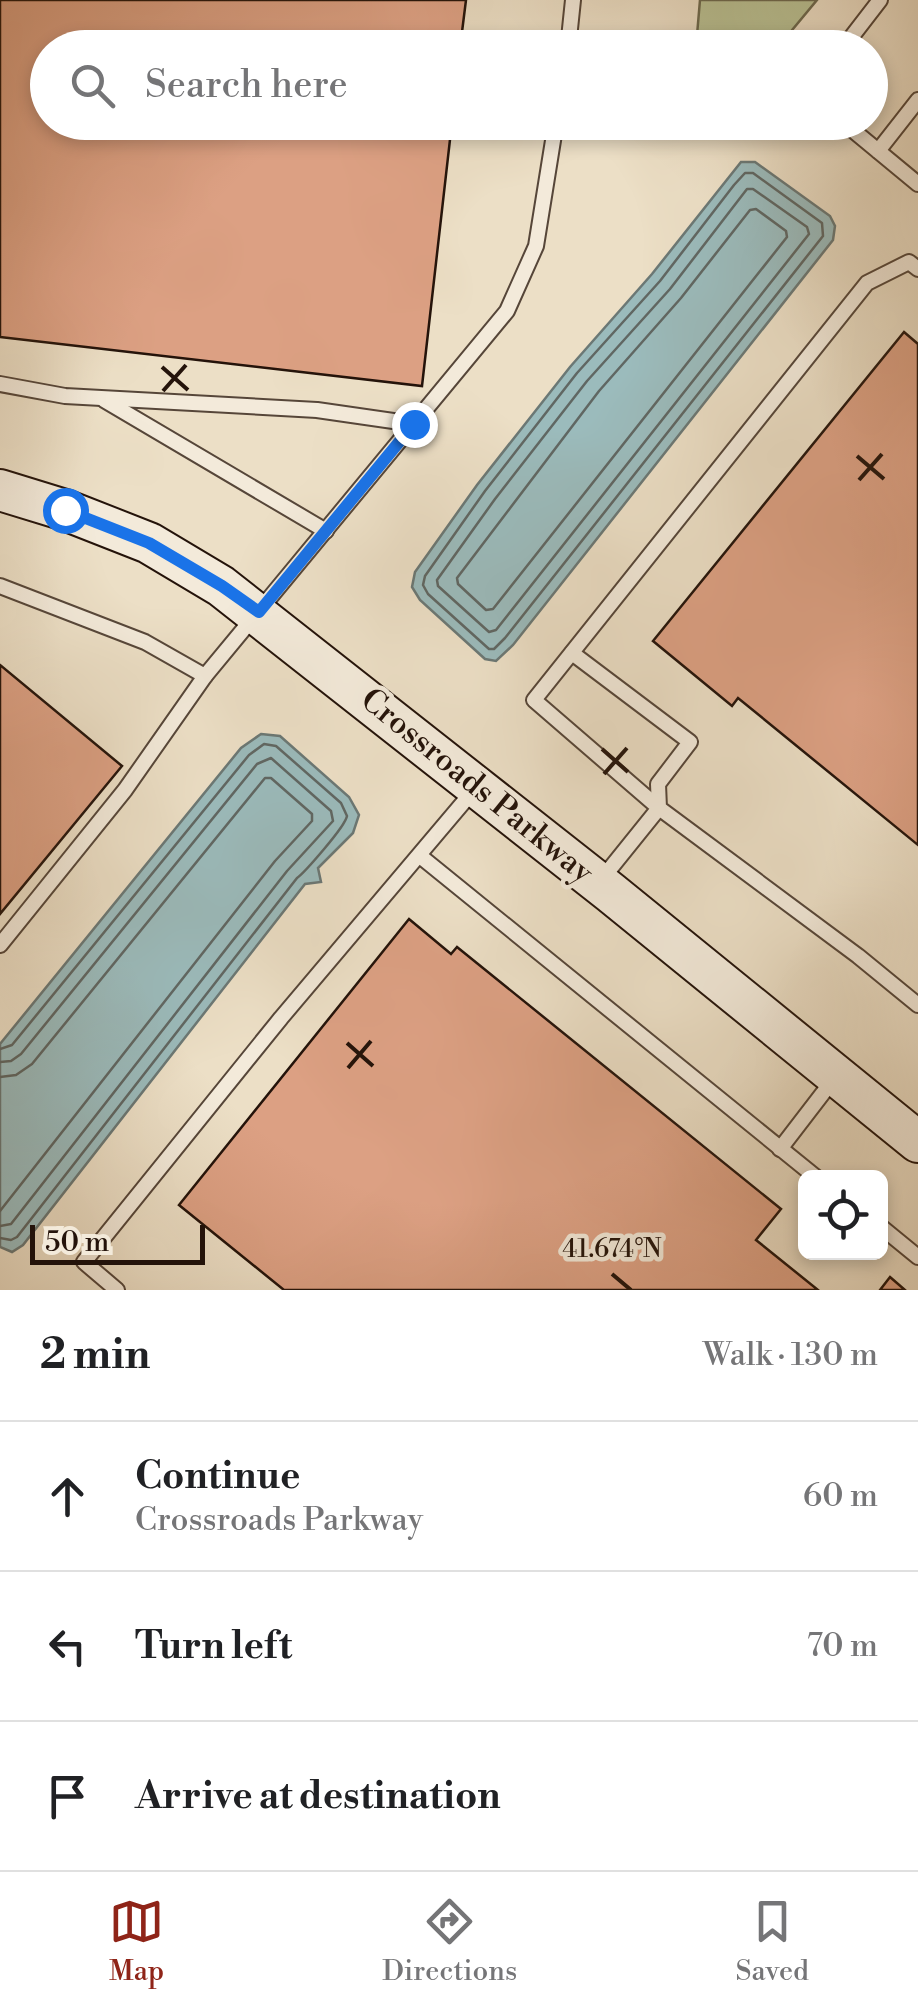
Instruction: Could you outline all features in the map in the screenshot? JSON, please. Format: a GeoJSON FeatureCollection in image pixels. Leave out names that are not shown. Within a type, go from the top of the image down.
{"type":"FeatureCollection","features":[{"type":"Feature","properties":{"kind":"street","name":"Crossroads Parkway"},"geometry":{"type":"LineString","coordinates":[[0,490],[149,543],[259,612],[918,1142]]}},
{"type":"Feature","properties":{"kind":"lane"},"geometry":{"type":"LineString","coordinates":[[570,30],[573,0]]}},
{"type":"Feature","properties":{"kind":"lane"},"geometry":{"type":"LineString","coordinates":[[857,30],[880,0]]}},
{"type":"Feature","properties":{"kind":"lane"},"geometry":{"type":"LineString","coordinates":[[888,138],[918,100]]}},
{"type":"Feature","properties":{"kind":"lane"},"geometry":{"type":"LineString","coordinates":[[0,945],[125,790],[205,676],[507,311],[536,246],[553,140]]}},
{"type":"Feature","properties":{"kind":"lane"},"geometry":{"type":"LineString","coordinates":[[865,140],[918,184]]}},
{"type":"Feature","properties":{"kind":"lane"},"geometry":{"type":"LineString","coordinates":[[878,151],[887,140]]}},
{"type":"Feature","properties":{"kind":"lane"},"geometry":{"type":"LineString","coordinates":[[918,269],[908,262],[867,283],[534,700],[659,808],[918,1005]]}},
{"type":"Feature","properties":{"kind":"lane"},"geometry":{"type":"LineString","coordinates":[[0,384],[65,396],[317,410],[414,424]]}},
{"type":"Feature","properties":{"kind":"lane"},"geometry":{"type":"LineString","coordinates":[[98,397],[326,532]]}},
{"type":"Feature","properties":{"kind":"lane"},"geometry":{"type":"LineString","coordinates":[[0,586],[144,642],[205,676]]}},
{"type":"Feature","properties":{"kind":"lane"},"geometry":{"type":"LineString","coordinates":[[572,653],[690,742],[658,784],[659,808],[599,883]]}},
{"type":"Feature","properties":{"kind":"lane"},"geometry":{"type":"LineString","coordinates":[[118,1290],[84,1262],[281,1018],[477,786]]}},
{"type":"Feature","properties":{"kind":"lane"},"geometry":{"type":"LineString","coordinates":[[420,856],[808,1170]]}},
{"type":"Feature","properties":{"kind":"lane"},"geometry":{"type":"LineString","coordinates":[[780,1149],[837,1076]]}},
{"type":"Feature","properties":{"kind":"lane"},"geometry":{"type":"LineString","coordinates":[[888,1233],[918,1257]]}},
{"type":"Feature","properties":{"kind":"green space"},"geometry":{"type":"Polygon","coordinates":[[[700,0],[817,0],[792,30],[697,30],[700,0]]]}},
{"type":"Feature","properties":{"kind":"water"},"geometry":{"type":"Polygon","coordinates":[[[741,162],[755,162],[830,216],[835,226],[833,240],[513,645],[496,661],[485,659],[420,600],[412,587],[415,572],[477,485],[570,367],[652,274],[741,162]]]}},
{"type":"Feature","properties":{"kind":"water"},"geometry":{"type":"Polygon","coordinates":[[[261,734],[280,736],[349,797],[359,815],[353,833],[318,868],[321,882],[305,884],[23,1245],[12,1252],[0,1247],[0,1044],[241,748],[261,734]]]}},
{"type":"Feature","properties":{"kind":"building"},"geometry":{"type":"Polygon","coordinates":[[[0,0],[466,0],[462,30],[30,30],[30,140],[450,140],[422,386],[0,337],[0,0]]]}},
{"type":"Feature","properties":{"kind":"building"},"geometry":{"type":"Polygon","coordinates":[[[904,332],[918,344],[918,845],[738,698],[732,706],[653,641],[904,332]]]}},
{"type":"Feature","properties":{"kind":"building"},"geometry":{"type":"Polygon","coordinates":[[[0,665],[122,766],[0,914],[0,665]]]}},
{"type":"Feature","properties":{"kind":"building"},"geometry":{"type":"Polygon","coordinates":[[[409,919],[451,954],[457,947],[781,1209],[756,1240],[818,1290],[284,1290],[179,1205],[409,919]]]}},
{"type":"Feature","properties":{"kind":"building"},"geometry":{"type":"Polygon","coordinates":[[[890,1277],[905,1290],[880,1290],[890,1277]]]}},
{"type":"Feature","properties":{"kind":"route"},"geometry":{"type":"LineString","coordinates":[[65,510],[149,543],[259,612],[414,424]]}}]}
